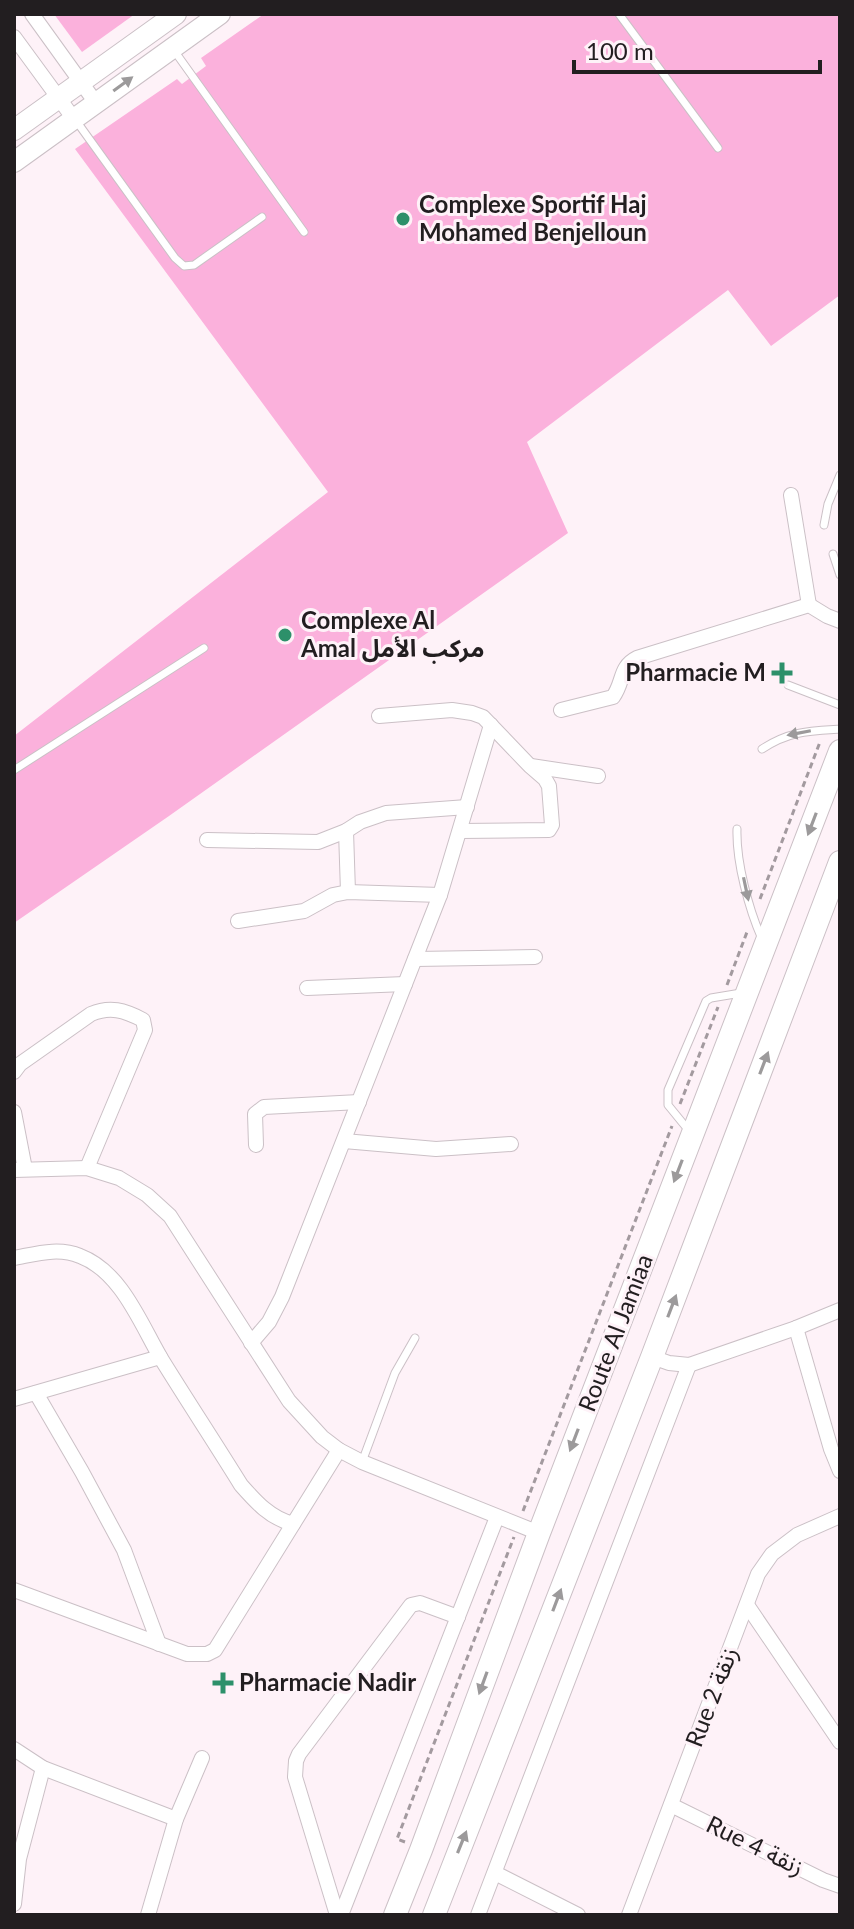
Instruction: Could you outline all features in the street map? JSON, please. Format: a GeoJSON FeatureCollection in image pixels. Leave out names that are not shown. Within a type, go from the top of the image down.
{"type":"FeatureCollection","features":[{"type":"Feature","properties":{"kind":"main road","name":"Route Al Jamiaa"},"geometry":{"type":"LineString","coordinates":[[395,1915],[840,751]]}},
{"type":"Feature","properties":{"kind":"main road","name":"Route Al Jamiaa"},"geometry":{"type":"LineString","coordinates":[[434,1915],[652,1357],[840,862]]}},
{"type":"Feature","properties":{"kind":"street"},"geometry":{"type":"LineString","coordinates":[[32,14],[96,103]]}},
{"type":"Feature","properties":{"kind":"street"},"geometry":{"type":"LineString","coordinates":[[14,130],[176,14]]}},
{"type":"Feature","properties":{"kind":"street"},"geometry":{"type":"LineString","coordinates":[[14,162],[220,14]]}},
{"type":"Feature","properties":{"kind":"street"},"geometry":{"type":"LineString","coordinates":[[14,37],[74,119]]}},
{"type":"Feature","properties":{"kind":"street"},"geometry":{"type":"LineString","coordinates":[[791,495],[809,605]]}},
{"type":"Feature","properties":{"kind":"street"},"geometry":{"type":"LineString","coordinates":[[561,710],[613,697],[626,666],[637,658],[809,605],[840,621]]}},
{"type":"Feature","properties":{"kind":"street"},"geometry":{"type":"LineString","coordinates":[[379,716],[452,710],[483,717],[549,786],[552,825],[549,830],[460,831]]}},
{"type":"Feature","properties":{"kind":"street"},"geometry":{"type":"LineString","coordinates":[[251,1343],[276,1310],[440,895],[491,725]]}},
{"type":"Feature","properties":{"kind":"street"},"geometry":{"type":"LineString","coordinates":[[530,766],[598,776]]}},
{"type":"Feature","properties":{"kind":"street"},"geometry":{"type":"LineString","coordinates":[[207,840],[318,842],[386,813],[467,807]]}},
{"type":"Feature","properties":{"kind":"street"},"geometry":{"type":"LineString","coordinates":[[346,831],[348,892]]}},
{"type":"Feature","properties":{"kind":"street"},"geometry":{"type":"LineString","coordinates":[[238,921],[304,911],[333,895],[348,892],[440,895]]}},
{"type":"Feature","properties":{"kind":"street"},"geometry":{"type":"LineString","coordinates":[[415,959],[535,957]]}},
{"type":"Feature","properties":{"kind":"street"},"geometry":{"type":"LineString","coordinates":[[307,988],[405,984]]}},
{"type":"Feature","properties":{"kind":"street"},"geometry":{"type":"LineString","coordinates":[[14,1072],[20,1064],[101,1009],[113,1008],[143,1020],[145,1030],[87,1168]]}},
{"type":"Feature","properties":{"kind":"street"},"geometry":{"type":"LineString","coordinates":[[256,1145],[255,1114],[264,1107],[359,1102]]}},
{"type":"Feature","properties":{"kind":"street"},"geometry":{"type":"LineString","coordinates":[[14,1112],[20,1170],[87,1168],[119,1178],[147,1195],[170,1216],[289,1401],[322,1437],[362,1462],[539,1533]]}},
{"type":"Feature","properties":{"kind":"street"},"geometry":{"type":"LineString","coordinates":[[344,1141],[436,1149],[511,1144]]}},
{"type":"Feature","properties":{"kind":"street"},"geometry":{"type":"LineString","coordinates":[[14,1258],[65,1251],[82,1256],[103,1269],[139,1317],[160,1357],[241,1485],[278,1521],[293,1524]]}},
{"type":"Feature","properties":{"kind":"street"},"geometry":{"type":"LineString","coordinates":[[652,1357],[689,1365],[840,1310]]}},
{"type":"Feature","properties":{"kind":"street"},"geometry":{"type":"LineString","coordinates":[[796,1328],[840,1471]]}},
{"type":"Feature","properties":{"kind":"street"},"geometry":{"type":"LineString","coordinates":[[14,1399],[160,1357]]}},
{"type":"Feature","properties":{"kind":"street"},"geometry":{"type":"LineString","coordinates":[[478,1915],[689,1365]]}},
{"type":"Feature","properties":{"kind":"street"},"geometry":{"type":"LineString","coordinates":[[36,1393],[124,1550],[159,1644]]}},
{"type":"Feature","properties":{"kind":"street"},"geometry":{"type":"LineString","coordinates":[[14,1590],[187,1654],[207,1654],[215,1650],[339,1450]]}},
{"type":"Feature","properties":{"kind":"street","name":"Rue 2 زنقة"},"geometry":{"type":"LineString","coordinates":[[629,1915],[758,1574],[772,1554],[797,1535],[840,1516]]}},
{"type":"Feature","properties":{"kind":"street"},"geometry":{"type":"LineString","coordinates":[[339,1915],[497,1517]]}},
{"type":"Feature","properties":{"kind":"street"},"geometry":{"type":"LineString","coordinates":[[339,1915],[295,1777],[296,1761],[411,1605],[420,1603],[458,1617]]}},
{"type":"Feature","properties":{"kind":"street"},"geometry":{"type":"LineString","coordinates":[[747,1605],[840,1742]]}},
{"type":"Feature","properties":{"kind":"street"},"geometry":{"type":"LineString","coordinates":[[14,1749],[43,1768],[176,1819]]}},
{"type":"Feature","properties":{"kind":"street"},"geometry":{"type":"LineString","coordinates":[[148,1915],[176,1819],[202,1758]]}},
{"type":"Feature","properties":{"kind":"street"},"geometry":{"type":"LineString","coordinates":[[14,1904],[16,1858],[43,1768]]}},
{"type":"Feature","properties":{"kind":"street","name":"Rue 4 زنقة"},"geometry":{"type":"LineString","coordinates":[[671,1805],[840,1886]]}},
{"type":"Feature","properties":{"kind":"street"},"geometry":{"type":"LineString","coordinates":[[495,1873],[578,1915]]}},
{"type":"Feature","properties":{"kind":"lane"},"geometry":{"type":"LineString","coordinates":[[619,14],[718,148]]}},
{"type":"Feature","properties":{"kind":"lane"},"geometry":{"type":"LineString","coordinates":[[172,48],[304,232]]}},
{"type":"Feature","properties":{"kind":"lane"},"geometry":{"type":"LineString","coordinates":[[74,119],[175,258],[184,266],[194,265],[262,217]]}},
{"type":"Feature","properties":{"kind":"lane"},"geometry":{"type":"LineString","coordinates":[[824,525],[825,511],[840,475]]}},
{"type":"Feature","properties":{"kind":"lane"},"geometry":{"type":"LineString","coordinates":[[833,554],[840,575]]}},
{"type":"Feature","properties":{"kind":"lane"},"geometry":{"type":"LineString","coordinates":[[14,770],[204,648]]}},
{"type":"Feature","properties":{"kind":"lane"},"geometry":{"type":"LineString","coordinates":[[788,685],[840,705]]}},
{"type":"Feature","properties":{"kind":"lane"},"geometry":{"type":"LineString","coordinates":[[762,749],[793,733],[840,729]]}},
{"type":"Feature","properties":{"kind":"lane"},"geometry":{"type":"LineString","coordinates":[[737,829],[738,851],[752,918],[765,946]]}},
{"type":"Feature","properties":{"kind":"lane"},"geometry":{"type":"LineString","coordinates":[[692,1135],[668,1105],[668,1090],[706,1001],[747,992]]}},
{"type":"Feature","properties":{"kind":"lane"},"geometry":{"type":"LineString","coordinates":[[362,1462],[395,1373],[415,1338]]}},
{"type":"Feature","properties":{"kind":"shaded area"},"geometry":{"type":"Polygon","coordinates":[[[54,14],[135,14],[82,52],[54,14]]]}},
{"type":"Feature","properties":{"kind":"shaded area"},"geometry":{"type":"Polygon","coordinates":[[[264,14],[840,14],[840,295],[771,346],[728,290],[527,442],[568,533],[14,923],[14,736],[328,492],[75,149],[177,79],[182,84],[206,66],[201,58],[264,14]]]}},
{"type":"Feature","properties":{"kind":"place","name":"Complexe Sportif Haj Mohamed Benjelloun"},"geometry":{"type":"Point","coordinates":[403,219]}},
{"type":"Feature","properties":{"kind":"place","name":"Complexe Al Amal مركب الأمل"},"geometry":{"type":"Point","coordinates":[285,635]}},
{"type":"Feature","properties":{"kind":"place","name":"Pharmacie M"},"geometry":{"type":"Point","coordinates":[782,673]}},
{"type":"Feature","properties":{"kind":"place","name":"Pharmacie Nadir"},"geometry":{"type":"Point","coordinates":[223,1683]}}]}
